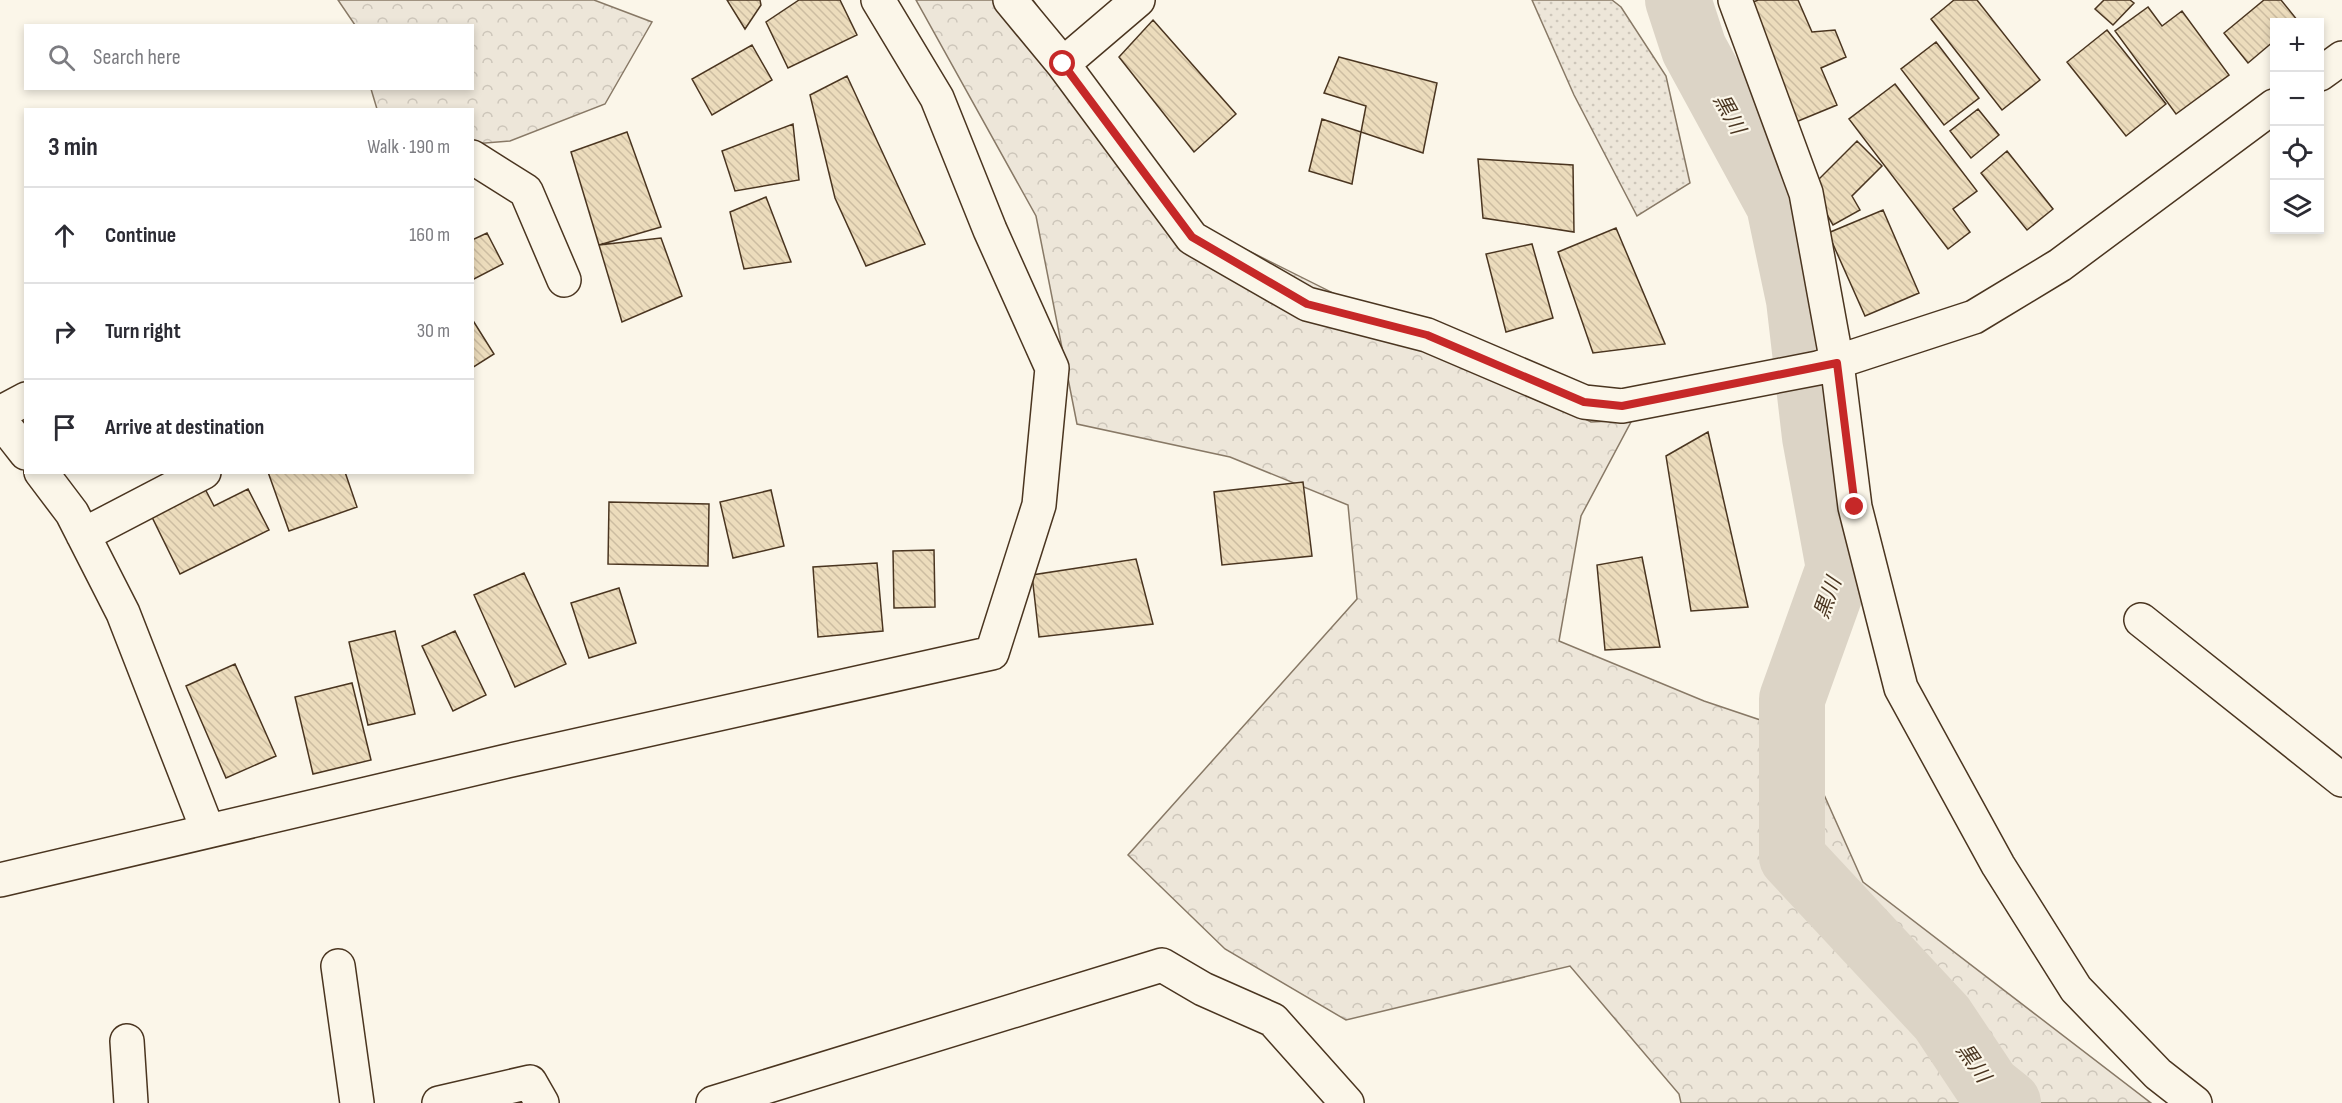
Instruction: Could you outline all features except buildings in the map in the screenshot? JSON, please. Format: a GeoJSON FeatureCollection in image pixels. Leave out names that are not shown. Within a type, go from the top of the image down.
{"type":"FeatureCollection","features":[{"type":"Feature","properties":{"kind":"street"},"geometry":{"type":"LineString","coordinates":[[0,880],[507,760],[992,653],[1039,505],[1052,368],[990,230],[937,98],[878,0]]}},
{"type":"Feature","properties":{"kind":"street"},"geometry":{"type":"LineString","coordinates":[[1010,0],[1063,64],[1192,237],[1307,304],[1427,335],[1584,402],[1622,406],[1827,365],[1974,316],[2060,265],[2270,109]]}},
{"type":"Feature","properties":{"kind":"street"},"geometry":{"type":"LineString","coordinates":[[1063,64],[1138,0]]}},
{"type":"Feature","properties":{"kind":"street"},"geometry":{"type":"LineString","coordinates":[[1735,0],[1806,193],[1827,365],[1855,507],[1901,688],[1998,865],[2076,989],[2158,1074],[2195,1103]]}},
{"type":"Feature","properties":{"kind":"street"},"geometry":{"type":"LineString","coordinates":[[2322,72],[2342,58]]}},
{"type":"Feature","properties":{"kind":"street"},"geometry":{"type":"LineString","coordinates":[[474,158],[526,191],[564,280]]}},
{"type":"Feature","properties":{"kind":"street"},"geometry":{"type":"LineString","coordinates":[[0,413],[24,400]]}},
{"type":"Feature","properties":{"kind":"street"},"geometry":{"type":"LineString","coordinates":[[0,420],[24,450]]}},
{"type":"Feature","properties":{"kind":"street"},"geometry":{"type":"LineString","coordinates":[[43,474],[72,513],[123,613],[208,831]]}},
{"type":"Feature","properties":{"kind":"street"},"geometry":{"type":"LineString","coordinates":[[82,535],[200,474]]}},
{"type":"Feature","properties":{"kind":"street"},"geometry":{"type":"LineString","coordinates":[[2141,620],[2342,780]]}},
{"type":"Feature","properties":{"kind":"street"},"geometry":{"type":"LineString","coordinates":[[713,1103],[760,1096],[1162,965],[1203,989],[1273,1020],[1347,1103]]}},
{"type":"Feature","properties":{"kind":"street"},"geometry":{"type":"LineString","coordinates":[[338,966],[357,1103]]}},
{"type":"Feature","properties":{"kind":"street"},"geometry":{"type":"LineString","coordinates":[[127,1041],[131,1103]]}},
{"type":"Feature","properties":{"kind":"street"},"geometry":{"type":"LineString","coordinates":[[439,1103],[530,1082],[542,1103]]}},
{"type":"Feature","properties":{"kind":"green space"},"geometry":{"type":"Polygon","coordinates":[[[338,0],[594,0],[652,22],[605,104],[510,141],[474,144],[474,108],[377,108],[371,90],[474,90],[474,24],[354,24],[338,0]]]}},
{"type":"Feature","properties":{"kind":"green space"},"geometry":{"type":"Polygon","coordinates":[[[916,0],[1033,0],[1189,221],[1591,422],[1632,420],[1581,516],[1559,641],[1704,701],[1796,732],[1863,882],[2151,1103],[1681,1103],[1679,1094],[1570,966],[1346,1020],[1225,949],[1128,855],[1357,599],[1348,505],[1230,457],[1077,424],[1036,216],[916,0]]]}},
{"type":"Feature","properties":{"kind":"green space"},"geometry":{"type":"Polygon","coordinates":[[[1532,0],[1612,0],[1621,7],[1666,76],[1690,183],[1637,216],[1574,95],[1532,0]]]}},
{"type":"Feature","properties":{"kind":"waterway","name":"黒川"},"geometry":{"type":"LineString","coordinates":[[1678,0],[1694,49],[1779,205],[1799,300],[1815,437],[1839,568],[1792,699],[1792,857],[1942,1018],[1988,1087],[2008,1103]]}},
{"type":"Feature","properties":{"kind":"route"},"geometry":{"type":"LineString","coordinates":[[1063,64],[1192,237],[1307,304],[1427,335],[1584,402],[1622,406],[1837,363],[1855,507]]}}]}
